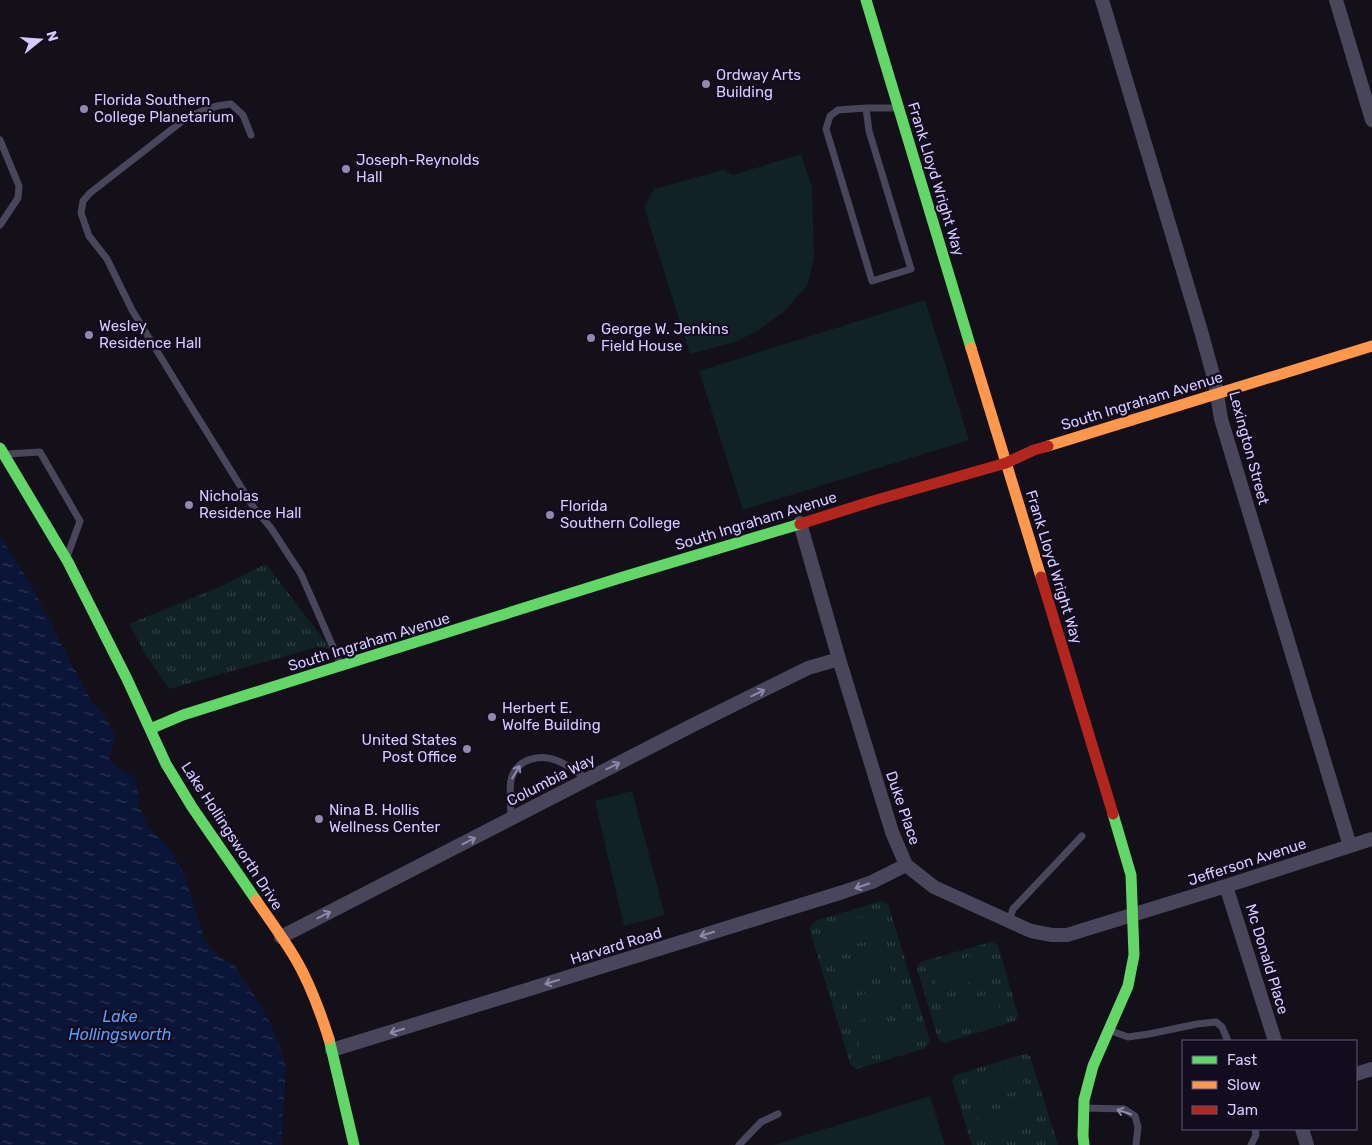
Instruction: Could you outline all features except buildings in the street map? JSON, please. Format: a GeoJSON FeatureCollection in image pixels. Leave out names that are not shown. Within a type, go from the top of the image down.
{"type":"FeatureCollection","features":[{"type":"Feature","properties":{"kind":"street","name":"Frank Lloyd Wright Way"},"geometry":{"type":"LineString","coordinates":[[866,0],[1131,875],[1134,954],[1128,986],[1093,1066],[1084,1100],[1084,1145]]}},
{"type":"Feature","properties":{"kind":"street","name":"Lexington Street"},"geometry":{"type":"LineString","coordinates":[[1102,0],[1216,382],[1224,428],[1350,846]]}},
{"type":"Feature","properties":{"kind":"street"},"geometry":{"type":"LineString","coordinates":[[1336,0],[1366,82],[1372,120]]}},
{"type":"Feature","properties":{"kind":"street","name":"South Ingraham Avenue"},"geometry":{"type":"LineString","coordinates":[[150,729],[184,715],[623,577],[873,501],[1006,463],[1034,450],[1372,346]]}},
{"type":"Feature","properties":{"kind":"street","name":"Lake Hollingsworth Drive"},"geometry":{"type":"LineString","coordinates":[[2,451],[66,559],[96,616],[166,764],[192,807],[295,958],[310,986],[322,1016],[332,1050],[354,1145]]}},
{"type":"Feature","properties":{"kind":"street","name":"Duke Place"},"geometry":{"type":"LineString","coordinates":[[800,524],[892,832],[906,865],[934,887],[1031,931],[1052,936],[1067,935],[1133,915]]}},
{"type":"Feature","properties":{"kind":"street","name":"Columbia Way"},"geometry":{"type":"LineString","coordinates":[[281,938],[588,779],[808,668],[839,659]]}},
{"type":"Feature","properties":{"kind":"street","name":"Jefferson Avenue"},"geometry":{"type":"LineString","coordinates":[[1133,915],[1372,839]]}},
{"type":"Feature","properties":{"kind":"street","name":"Harvard Road"},"geometry":{"type":"LineString","coordinates":[[332,1050],[842,892],[872,882],[906,865]]}},
{"type":"Feature","properties":{"kind":"street","name":"Mc Donald Place"},"geometry":{"type":"LineString","coordinates":[[1226,886],[1275,1040]]}},
{"type":"Feature","properties":{"kind":"street"},"geometry":{"type":"LineString","coordinates":[[1357,1074],[1372,1069]]}},
{"type":"Feature","properties":{"kind":"street"},"geometry":{"type":"LineString","coordinates":[[1302,1130],[1307,1145]]}},
{"type":"Feature","properties":{"kind":"lane"},"geometry":{"type":"LineString","coordinates":[[251,135],[242,115],[231,104],[218,105],[203,110],[185,119],[90,193],[83,201],[81,213],[89,236],[107,259],[132,310],[254,508],[271,528],[301,574],[342,666]]}},
{"type":"Feature","properties":{"kind":"lane"},"geometry":{"type":"LineString","coordinates":[[866,108],[869,131],[911,269],[872,281],[826,130],[830,116],[838,110],[866,108],[899,108]]}},
{"type":"Feature","properties":{"kind":"lane"},"geometry":{"type":"LineString","coordinates":[[0,140],[19,186],[18,198],[0,224]]}},
{"type":"Feature","properties":{"kind":"lane"},"geometry":{"type":"LineString","coordinates":[[2,451],[40,452],[80,521],[66,559]]}},
{"type":"Feature","properties":{"kind":"lane"},"geometry":{"type":"LineString","coordinates":[[511,819],[511,780],[516,767],[526,760],[540,757],[557,760],[588,779]]}},
{"type":"Feature","properties":{"kind":"lane"},"geometry":{"type":"LineString","coordinates":[[1009,921],[1013,909],[1082,836]]}},
{"type":"Feature","properties":{"kind":"lane"},"geometry":{"type":"LineString","coordinates":[[1108,1030],[1128,1036],[1216,1022],[1222,1027],[1228,1040]]}},
{"type":"Feature","properties":{"kind":"lane"},"geometry":{"type":"LineString","coordinates":[[1084,1108],[1124,1109],[1135,1116],[1138,1127],[1136,1145]]}},
{"type":"Feature","properties":{"kind":"lane"},"geometry":{"type":"LineString","coordinates":[[739,1145],[761,1122],[778,1114]]}},
{"type":"Feature","properties":{"kind":"lane"},"geometry":{"type":"LineString","coordinates":[[1251,1145],[1256,1135],[1255,1130]]}},
{"type":"Feature","properties":{"kind":"green space"},"geometry":{"type":"Polygon","coordinates":[[[801,154],[812,187],[814,257],[808,284],[785,311],[759,330],[735,342],[690,354],[644,207],[654,189],[723,170],[733,175],[801,154]]]}},
{"type":"Feature","properties":{"kind":"green space"},"geometry":{"type":"Polygon","coordinates":[[[925,300],[969,440],[743,510],[699,371],[925,300]]]}},
{"type":"Feature","properties":{"kind":"green space"},"geometry":{"type":"Polygon","coordinates":[[[266,564],[331,649],[317,647],[169,689],[147,657],[129,624],[217,588],[266,564]]]}},
{"type":"Feature","properties":{"kind":"green space"},"geometry":{"type":"Polygon","coordinates":[[[632,791],[665,915],[624,926],[595,801],[632,791]]]}},
{"type":"Feature","properties":{"kind":"green space"},"geometry":{"type":"Polygon","coordinates":[[[881,901],[888,904],[930,1041],[926,1048],[857,1069],[851,1066],[809,928],[815,921],[881,901]]]}},
{"type":"Feature","properties":{"kind":"green space"},"geometry":{"type":"Polygon","coordinates":[[[875,913],[882,936],[830,952],[823,929],[875,913]]]}},
{"type":"Feature","properties":{"kind":"green space"},"geometry":{"type":"Polygon","coordinates":[[[991,942],[998,945],[1018,1015],[1015,1021],[945,1043],[938,1039],[917,968],[920,962],[991,942]]]}},
{"type":"Feature","properties":{"kind":"green space"},"geometry":{"type":"Polygon","coordinates":[[[885,948],[892,972],[840,988],[833,964],[885,948]]]}},
{"type":"Feature","properties":{"kind":"green space"},"geometry":{"type":"Polygon","coordinates":[[[984,952],[991,976],[939,992],[932,968],[984,952]]]}},
{"type":"Feature","properties":{"kind":"green space"},"geometry":{"type":"Polygon","coordinates":[[[897,984],[904,1007],[852,1023],[845,1000],[897,984]]]}},
{"type":"Feature","properties":{"kind":"green space"},"geometry":{"type":"Polygon","coordinates":[[[995,992],[1002,1016],[950,1032],[943,1008],[995,992]]]}},
{"type":"Feature","properties":{"kind":"green space"},"geometry":{"type":"Polygon","coordinates":[[[907,1019],[915,1043],[863,1059],[856,1036],[907,1019]]]}},
{"type":"Feature","properties":{"kind":"green space"},"geometry":{"type":"Polygon","coordinates":[[[1025,1054],[1030,1056],[1058,1145],[972,1145],[952,1081],[955,1075],[1025,1054]]]}},
{"type":"Feature","properties":{"kind":"green space"},"geometry":{"type":"Polygon","coordinates":[[[1018,1065],[1025,1088],[973,1104],[966,1081],[1018,1065]]]}},
{"type":"Feature","properties":{"kind":"green space"},"geometry":{"type":"Polygon","coordinates":[[[930,1096],[945,1145],[774,1145],[930,1096]]]}},
{"type":"Feature","properties":{"kind":"green space"},"geometry":{"type":"Polygon","coordinates":[[[1028,1100],[1036,1123],[984,1140],[977,1116],[1028,1100]]]}},
{"type":"Feature","properties":{"kind":"water","name":"Lake Hollingsworth"},"geometry":{"type":"Polygon","coordinates":[[[0,536],[31,585],[92,703],[105,716],[115,736],[109,759],[116,767],[133,776],[137,783],[139,806],[147,825],[172,852],[185,876],[205,941],[219,957],[235,966],[264,1011],[276,1036],[286,1067],[281,1145],[0,1145],[0,536]]]}},
{"type":"Feature","properties":{"kind":"traffic: fast"},"geometry":{"type":"LineString","coordinates":[[866,0],[971,348]]}},
{"type":"Feature","properties":{"kind":"traffic: fast"},"geometry":{"type":"LineString","coordinates":[[0,448],[68,562],[127,679],[166,764],[192,807],[256,900]]}},
{"type":"Feature","properties":{"kind":"traffic: fast"},"geometry":{"type":"LineString","coordinates":[[150,729],[183,715],[623,577],[800,524]]}},
{"type":"Feature","properties":{"kind":"traffic: fast"},"geometry":{"type":"LineString","coordinates":[[1084,1145],[1084,1100],[1093,1066],[1128,986],[1134,955],[1131,875],[1113,814]]}},
{"type":"Feature","properties":{"kind":"traffic: fast"},"geometry":{"type":"LineString","coordinates":[[329,1039],[354,1145]]}},
{"type":"Feature","properties":{"kind":"traffic: slow"},"geometry":{"type":"LineString","coordinates":[[1048,446],[1372,346]]}},
{"type":"Feature","properties":{"kind":"traffic: slow"},"geometry":{"type":"LineString","coordinates":[[971,348],[1041,577]]}},
{"type":"Feature","properties":{"kind":"traffic: slow"},"geometry":{"type":"LineString","coordinates":[[256,900],[286,943],[305,977],[329,1039]]}},
{"type":"Feature","properties":{"kind":"traffic: jam"},"geometry":{"type":"LineString","coordinates":[[800,524],[1006,463],[1034,450],[1048,446]]}},
{"type":"Feature","properties":{"kind":"traffic: jam"},"geometry":{"type":"LineString","coordinates":[[1041,577],[1113,814]]}},
{"type":"Feature","properties":{"kind":"place","name":"Ordway Arts Building"},"geometry":{"type":"Point","coordinates":[706,84]}},
{"type":"Feature","properties":{"kind":"place","name":"Florida Southern College Planetarium"},"geometry":{"type":"Point","coordinates":[84,109]}},
{"type":"Feature","properties":{"kind":"place","name":"Joseph-Reynolds Hall"},"geometry":{"type":"Point","coordinates":[346,169]}},
{"type":"Feature","properties":{"kind":"place","name":"Wesley Residence Hall"},"geometry":{"type":"Point","coordinates":[89,335]}},
{"type":"Feature","properties":{"kind":"place","name":"George W. Jenkins Field House"},"geometry":{"type":"Point","coordinates":[591,338]}},
{"type":"Feature","properties":{"kind":"place","name":"Nicholas Residence Hall"},"geometry":{"type":"Point","coordinates":[189,505]}},
{"type":"Feature","properties":{"kind":"place","name":"Florida Southern College"},"geometry":{"type":"Point","coordinates":[550,515]}},
{"type":"Feature","properties":{"kind":"place","name":"Herbert E. Wolfe Building"},"geometry":{"type":"Point","coordinates":[492,717]}},
{"type":"Feature","properties":{"kind":"place","name":"United States Post Office"},"geometry":{"type":"Point","coordinates":[467,749]}},
{"type":"Feature","properties":{"kind":"place","name":"Nina B. Hollis Wellness Center"},"geometry":{"type":"Point","coordinates":[319,819]}}]}
